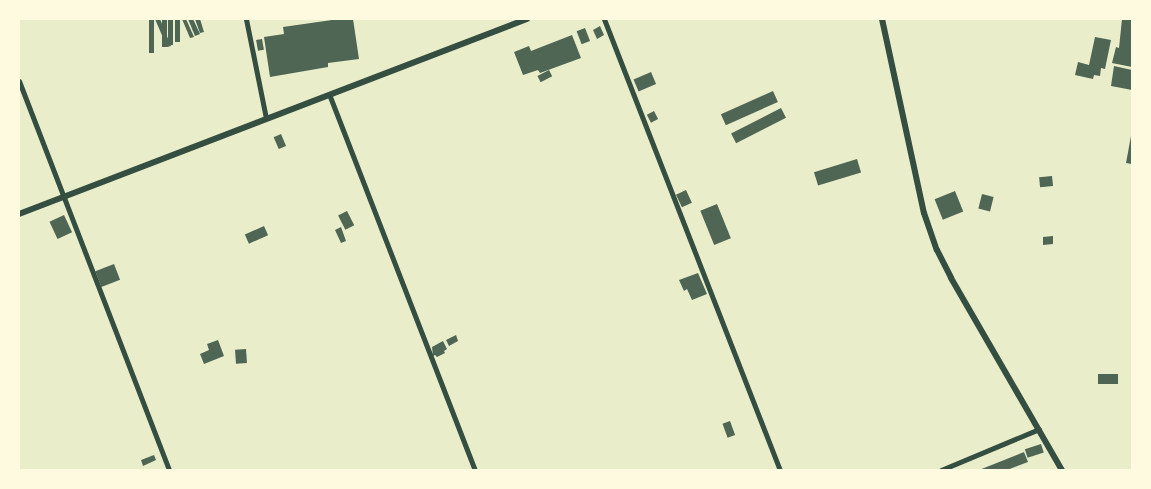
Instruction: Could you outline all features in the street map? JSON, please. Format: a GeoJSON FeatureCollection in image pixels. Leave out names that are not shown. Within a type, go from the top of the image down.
{"type":"FeatureCollection","features":[{"type":"Feature","properties":{"kind":"street"},"geometry":{"type":"LineString","coordinates":[[246,19],[266,118]]}},
{"type":"Feature","properties":{"kind":"street"},"geometry":{"type":"LineString","coordinates":[[19,214],[527,19]]}},
{"type":"Feature","properties":{"kind":"street"},"geometry":{"type":"LineString","coordinates":[[604,19],[780,470]]}},
{"type":"Feature","properties":{"kind":"street"},"geometry":{"type":"LineString","coordinates":[[882,19],[924,213],[937,250],[964,302],[1062,470]]}},
{"type":"Feature","properties":{"kind":"street"},"geometry":{"type":"LineString","coordinates":[[19,81],[169,470]]}},
{"type":"Feature","properties":{"kind":"street"},"geometry":{"type":"LineString","coordinates":[[328,94],[475,470]]}},
{"type":"Feature","properties":{"kind":"street"},"geometry":{"type":"LineString","coordinates":[[941,470],[1039,429]]}},
{"type":"Feature","properties":{"kind":"building"},"geometry":{"type":"Polygon","coordinates":[[[149,19],[154,19],[154,53],[149,53],[149,19]]]}},
{"type":"Feature","properties":{"kind":"building"},"geometry":{"type":"Polygon","coordinates":[[[155,19],[160,19],[171,46],[167,47],[155,19]]]}},
{"type":"Feature","properties":{"kind":"building"},"geometry":{"type":"Polygon","coordinates":[[[162,19],[167,19],[167,47],[162,47],[162,19]]]}},
{"type":"Feature","properties":{"kind":"building"},"geometry":{"type":"Polygon","coordinates":[[[168,19],[173,19],[173,45],[168,45],[168,19]]]}},
{"type":"Feature","properties":{"kind":"building"},"geometry":{"type":"Polygon","coordinates":[[[175,19],[180,19],[180,42],[175,42],[175,19]]]}},
{"type":"Feature","properties":{"kind":"building"},"geometry":{"type":"Polygon","coordinates":[[[182,19],[186,19],[194,37],[190,38],[182,19]]]}},
{"type":"Feature","properties":{"kind":"building"},"geometry":{"type":"Polygon","coordinates":[[[188,19],[193,19],[200,34],[195,36],[188,19]]]}},
{"type":"Feature","properties":{"kind":"building"},"geometry":{"type":"Polygon","coordinates":[[[195,19],[200,19],[204,32],[200,33],[195,19]]]}},
{"type":"Feature","properties":{"kind":"building"},"geometry":{"type":"Polygon","coordinates":[[[339,19],[353,19],[359,59],[328,63],[328,67],[270,77],[264,37],[284,34],[283,27],[339,19]]]}},
{"type":"Feature","properties":{"kind":"building"},"geometry":{"type":"Polygon","coordinates":[[[1122,19],[1132,19],[1132,67],[1112,63],[1116,47],[1119,48],[1122,19]]]}},
{"type":"Feature","properties":{"kind":"building"},"geometry":{"type":"Polygon","coordinates":[[[600,26],[604,35],[597,39],[593,30],[600,26]]]}},
{"type":"Feature","properties":{"kind":"building"},"geometry":{"type":"Polygon","coordinates":[[[585,28],[590,41],[582,44],[577,31],[585,28]]]}},
{"type":"Feature","properties":{"kind":"building"},"geometry":{"type":"Polygon","coordinates":[[[572,35],[581,58],[540,73],[538,70],[523,75],[514,52],[529,46],[531,51],[572,35]]]}},
{"type":"Feature","properties":{"kind":"building"},"geometry":{"type":"Polygon","coordinates":[[[1095,37],[1111,40],[1105,69],[1101,68],[1100,76],[1094,75],[1093,79],[1075,75],[1078,62],[1089,65],[1095,37]]]}},
{"type":"Feature","properties":{"kind":"building"},"geometry":{"type":"Polygon","coordinates":[[[262,39],[264,50],[258,51],[256,40],[262,39]]]}},
{"type":"Feature","properties":{"kind":"building"},"geometry":{"type":"Polygon","coordinates":[[[1114,66],[1132,70],[1132,90],[1111,86],[1114,66]]]}},
{"type":"Feature","properties":{"kind":"building"},"geometry":{"type":"Polygon","coordinates":[[[549,70],[552,76],[541,82],[537,76],[549,70]]]}},
{"type":"Feature","properties":{"kind":"building"},"geometry":{"type":"Polygon","coordinates":[[[651,72],[656,84],[639,91],[634,79],[651,72]]]}},
{"type":"Feature","properties":{"kind":"building"},"geometry":{"type":"Polygon","coordinates":[[[773,91],[778,102],[726,125],[721,114],[773,91]]]}},
{"type":"Feature","properties":{"kind":"building"},"geometry":{"type":"Polygon","coordinates":[[[781,108],[786,118],[736,143],[731,133],[781,108]]]}},
{"type":"Feature","properties":{"kind":"building"},"geometry":{"type":"Polygon","coordinates":[[[654,111],[658,119],[651,123],[647,115],[654,111]]]}},
{"type":"Feature","properties":{"kind":"building"},"geometry":{"type":"Polygon","coordinates":[[[281,134],[286,146],[279,149],[274,137],[281,134]]]}},
{"type":"Feature","properties":{"kind":"building"},"geometry":{"type":"Polygon","coordinates":[[[1132,136],[1132,164],[1126,163],[1132,136]]]}},
{"type":"Feature","properties":{"kind":"building"},"geometry":{"type":"Polygon","coordinates":[[[857,159],[861,172],[818,186],[814,172],[857,159]]]}},
{"type":"Feature","properties":{"kind":"building"},"geometry":{"type":"Polygon","coordinates":[[[1052,176],[1053,186],[1040,187],[1039,177],[1052,176]]]}},
{"type":"Feature","properties":{"kind":"building"},"geometry":{"type":"Polygon","coordinates":[[[686,190],[692,203],[682,207],[676,195],[686,190]]]}},
{"type":"Feature","properties":{"kind":"building"},"geometry":{"type":"Polygon","coordinates":[[[955,191],[963,211],[943,220],[935,199],[955,191]]]}},
{"type":"Feature","properties":{"kind":"building"},"geometry":{"type":"Polygon","coordinates":[[[982,194],[994,197],[990,211],[978,209],[982,194]]]}},
{"type":"Feature","properties":{"kind":"building"},"geometry":{"type":"Polygon","coordinates":[[[717,204],[731,238],[714,245],[700,211],[717,204]]]}},
{"type":"Feature","properties":{"kind":"building"},"geometry":{"type":"Polygon","coordinates":[[[347,211],[354,225],[345,230],[338,216],[347,211]]]}},
{"type":"Feature","properties":{"kind":"building"},"geometry":{"type":"Polygon","coordinates":[[[64,215],[72,232],[58,239],[49,222],[64,215]]]}},
{"type":"Feature","properties":{"kind":"building"},"geometry":{"type":"Polygon","coordinates":[[[264,226],[268,235],[249,244],[245,235],[264,226]]]}},
{"type":"Feature","properties":{"kind":"building"},"geometry":{"type":"Polygon","coordinates":[[[341,227],[346,241],[341,243],[335,230],[341,227]]]}},
{"type":"Feature","properties":{"kind":"building"},"geometry":{"type":"Polygon","coordinates":[[[1053,236],[1053,244],[1043,245],[1043,237],[1053,236]]]}},
{"type":"Feature","properties":{"kind":"building"},"geometry":{"type":"Polygon","coordinates":[[[114,264],[120,280],[101,287],[95,271],[114,264]]]}},
{"type":"Feature","properties":{"kind":"building"},"geometry":{"type":"Polygon","coordinates":[[[698,273],[707,294],[692,300],[687,289],[684,291],[679,280],[698,273]]]}},
{"type":"Feature","properties":{"kind":"building"},"geometry":{"type":"Polygon","coordinates":[[[456,335],[458,341],[449,346],[446,340],[456,335]]]}},
{"type":"Feature","properties":{"kind":"building"},"geometry":{"type":"Polygon","coordinates":[[[218,340],[224,356],[204,364],[200,354],[209,350],[207,344],[218,340]]]}},
{"type":"Feature","properties":{"kind":"building"},"geometry":{"type":"Polygon","coordinates":[[[443,341],[447,349],[444,351],[445,353],[437,357],[433,356],[432,347],[443,341]]]}},
{"type":"Feature","properties":{"kind":"building"},"geometry":{"type":"Polygon","coordinates":[[[246,349],[247,363],[236,364],[235,350],[246,349]]]}},
{"type":"Feature","properties":{"kind":"building"},"geometry":{"type":"Polygon","coordinates":[[[1098,374],[1118,374],[1118,384],[1098,384],[1098,374]]]}},
{"type":"Feature","properties":{"kind":"building"},"geometry":{"type":"Polygon","coordinates":[[[730,421],[735,435],[728,438],[722,424],[730,421]]]}},
{"type":"Feature","properties":{"kind":"building"},"geometry":{"type":"Polygon","coordinates":[[[1041,444],[1044,453],[1028,458],[1025,449],[1041,444]]]}},
{"type":"Feature","properties":{"kind":"building"},"geometry":{"type":"Polygon","coordinates":[[[1024,452],[1028,462],[1007,470],[979,470],[1024,452]]]}},
{"type":"Feature","properties":{"kind":"building"},"geometry":{"type":"Polygon","coordinates":[[[154,455],[156,460],[143,466],[141,460],[154,455]]]}}]}
